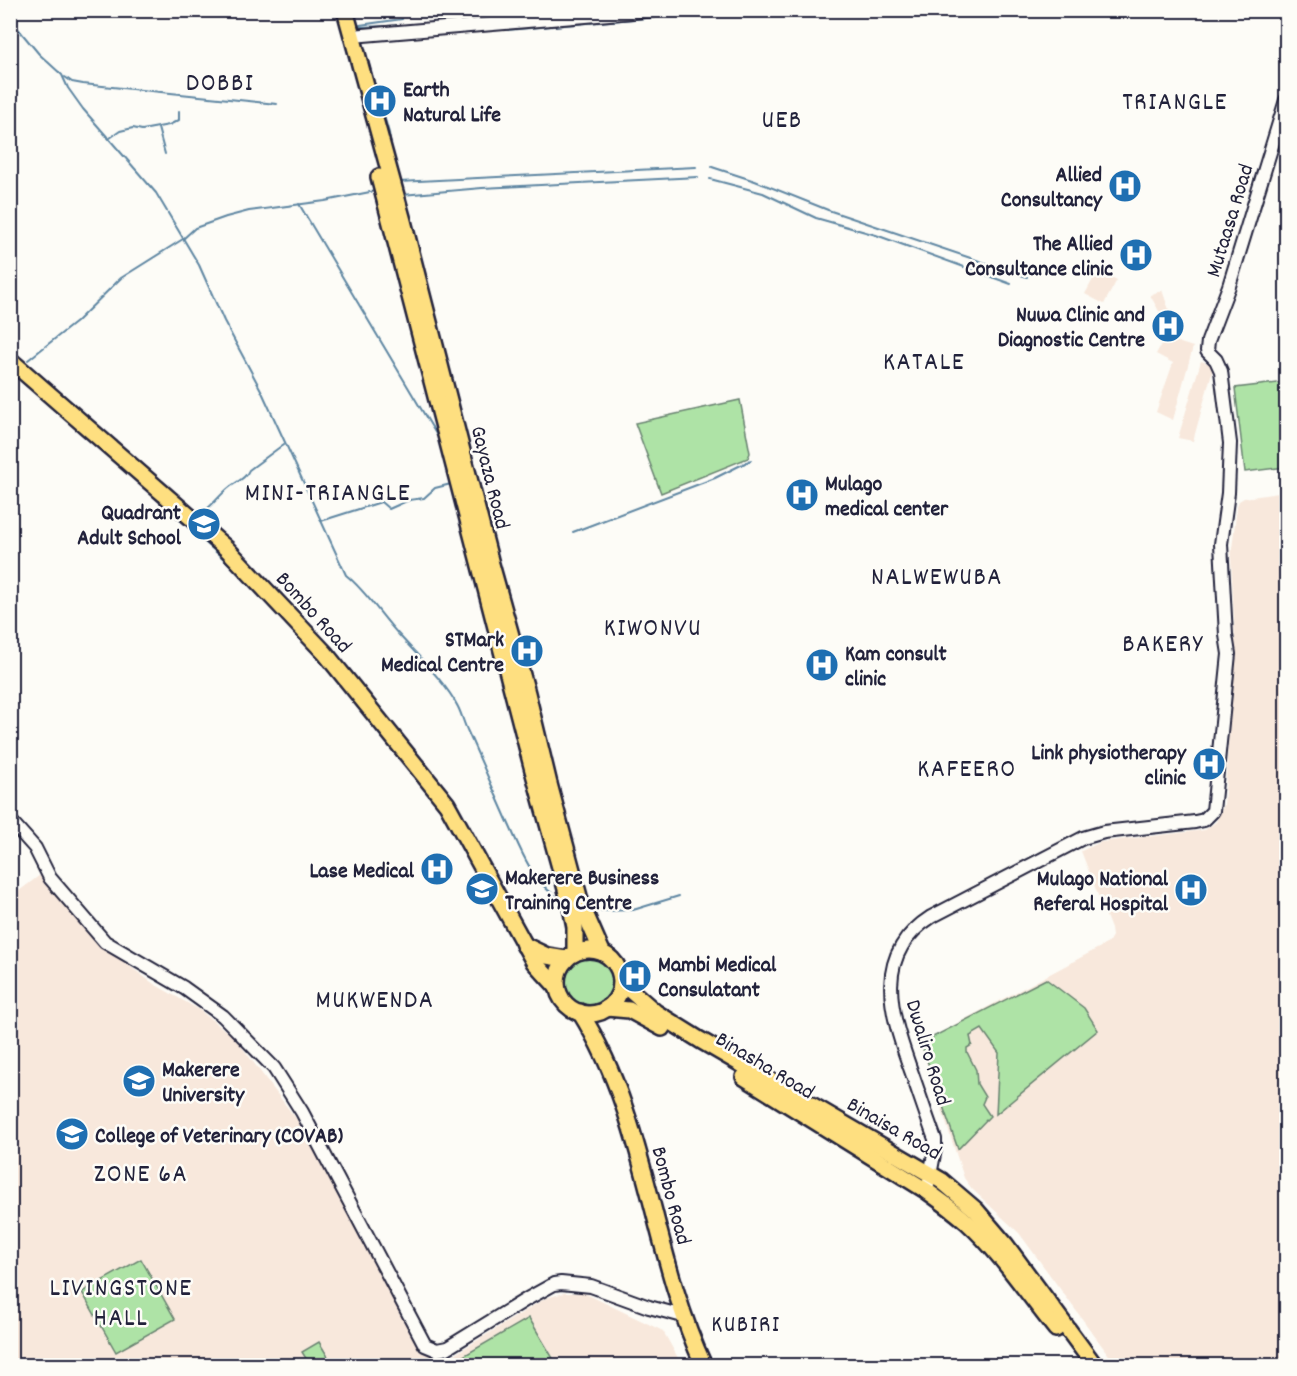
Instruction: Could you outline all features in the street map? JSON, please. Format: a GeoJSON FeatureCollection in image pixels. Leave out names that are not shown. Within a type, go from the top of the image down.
{"type":"FeatureCollection","features":[{"type":"Feature","properties":{"kind":"main road","name":"Gayaza Road"},"geometry":{"type":"LineString","coordinates":[[335,10],[533,770],[571,907],[575,927],[570,956]]}},
{"type":"Feature","properties":{"kind":"main road","name":"Gayaza Road"},"geometry":{"type":"LineString","coordinates":[[345,10],[403,221],[581,904],[603,952]]}},
{"type":"Feature","properties":{"kind":"main road","name":"Bombo Road"},"geometry":{"type":"LineString","coordinates":[[10,360],[227,549],[325,653],[447,804],[538,969],[557,987]]}},
{"type":"Feature","properties":{"kind":"main road"},"geometry":{"type":"LineString","coordinates":[[524,945],[547,956],[570,956],[589,949],[609,956],[618,967],[622,983],[618,997],[604,1010],[590,1014],[580,1012],[563,1000],[557,987],[557,977],[560,967],[570,956]]}},
{"type":"Feature","properties":{"kind":"main road","name":"Binaisa Road"},"geometry":{"type":"LineString","coordinates":[[622,983],[655,1012],[682,1029],[942,1181],[976,1210],[1005,1244],[1095,1365]]}},
{"type":"Feature","properties":{"kind":"main road","name":"Binasha Road"},"geometry":{"type":"LineString","coordinates":[[604,1010],[624,1009],[646,1018],[927,1191]]}},
{"type":"Feature","properties":{"kind":"main road"},"geometry":{"type":"LineString","coordinates":[[595,1036],[604,1010]]}},
{"type":"Feature","properties":{"kind":"main road","name":"Bombo Road"},"geometry":{"type":"LineString","coordinates":[[580,1012],[595,1036],[633,1132],[683,1316],[704,1365]]}},
{"type":"Feature","properties":{"kind":"main road","name":"Binaisa Road"},"geometry":{"type":"LineString","coordinates":[[927,1191],[967,1222],[997,1254],[1082,1365]]}},
{"type":"Feature","properties":{"kind":"street"},"geometry":{"type":"LineString","coordinates":[[352,36],[656,10]]}},
{"type":"Feature","properties":{"kind":"street","name":"Mutaasa Road"},"geometry":{"type":"LineString","coordinates":[[1207,351],[1208,341],[1229,286],[1287,100]]}},
{"type":"Feature","properties":{"kind":"street","name":"Dwaliro Road"},"geometry":{"type":"LineString","coordinates":[[927,1191],[935,1139],[901,1043],[891,999],[890,980],[897,954],[908,937],[931,917],[1071,844],[1104,832],[1204,820],[1213,811],[1229,654],[1221,544],[1228,493],[1230,443],[1221,371],[1216,360],[1207,351]]}},
{"type":"Feature","properties":{"kind":"street"},"geometry":{"type":"LineString","coordinates":[[10,819],[35,848],[50,878],[105,942],[190,992],[223,1016],[274,1068],[307,1120],[425,1345],[437,1350],[447,1348],[527,1299],[554,1284],[561,1283],[591,1286],[649,1307],[683,1316]]}},
{"type":"Feature","properties":{"kind":"shaded area"},"geometry":{"type":"Polygon","coordinates":[[[1098,270],[1117,280],[1104,304],[1085,294],[1098,270]]]}},
{"type":"Feature","properties":{"kind":"shaded area"},"geometry":{"type":"Polygon","coordinates":[[[1162,290],[1169,310],[1160,313],[1150,295],[1162,290]]]}},
{"type":"Feature","properties":{"kind":"shaded area"},"geometry":{"type":"Polygon","coordinates":[[[1165,338],[1193,347],[1173,420],[1156,412],[1173,363],[1156,354],[1165,338]]]}},
{"type":"Feature","properties":{"kind":"shaded area"},"geometry":{"type":"Polygon","coordinates":[[[1201,361],[1214,365],[1193,441],[1178,438],[1201,361]]]}},
{"type":"Feature","properties":{"kind":"shaded area","name":"Mulago National Referal Hospital"},"geometry":{"type":"Polygon","coordinates":[[[1286,492],[1286,1365],[1116,1365],[1019,1233],[972,1189],[964,1178],[920,1043],[1108,943],[1112,936],[1111,929],[1081,851],[1101,842],[1205,830],[1216,822],[1224,805],[1235,643],[1231,557],[1237,506],[1244,498],[1286,492]]]}},
{"type":"Feature","properties":{"kind":"shaded area","name":"Makerere University"},"geometry":{"type":"Polygon","coordinates":[[[44,872],[85,927],[117,957],[154,984],[198,1009],[235,1038],[300,1124],[422,1351],[437,1358],[452,1356],[546,1298],[564,1293],[584,1293],[663,1331],[682,1365],[11,1366],[11,897],[44,872]]]}},
{"type":"Feature","properties":{"kind":"green space"},"geometry":{"type":"Polygon","coordinates":[[[1286,382],[1286,467],[1245,472],[1235,388],[1286,382]]]}},
{"type":"Feature","properties":{"kind":"green space"},"geometry":{"type":"Polygon","coordinates":[[[740,400],[750,453],[748,458],[661,493],[635,423],[740,400]]]}},
{"type":"Feature","properties":{"kind":"green space"},"geometry":{"type":"Polygon","coordinates":[[[593,956],[606,963],[612,971],[612,991],[606,999],[598,1005],[583,1006],[570,999],[564,991],[563,976],[570,963],[578,957],[593,956]]]}},
{"type":"Feature","properties":{"kind":"green space"},"geometry":{"type":"Polygon","coordinates":[[[1046,979],[1084,1008],[1098,1030],[996,1114],[999,1053],[982,1029],[970,1036],[972,1045],[967,1048],[967,1052],[976,1070],[977,1084],[985,1097],[982,1104],[990,1116],[958,1149],[921,1043],[1046,979]]]}},
{"type":"Feature","properties":{"kind":"green space"},"geometry":{"type":"Polygon","coordinates":[[[141,1259],[175,1319],[116,1352],[82,1292],[141,1259]]]}},
{"type":"Feature","properties":{"kind":"green space"},"geometry":{"type":"Polygon","coordinates":[[[529,1318],[557,1365],[448,1365],[529,1318]]]}},
{"type":"Feature","properties":{"kind":"green space"},"geometry":{"type":"Polygon","coordinates":[[[319,1342],[333,1365],[310,1365],[302,1352],[319,1342]]]}},
{"type":"Feature","properties":{"kind":"waterway"},"geometry":{"type":"LineString","coordinates":[[360,25],[402,19],[402,10]]}},
{"type":"Feature","properties":{"kind":"waterway"},"geometry":{"type":"LineString","coordinates":[[680,14],[720,10]]}},
{"type":"Feature","properties":{"kind":"waterway"},"geometry":{"type":"LineString","coordinates":[[507,30],[657,17]]}},
{"type":"Feature","properties":{"kind":"waterway"},"geometry":{"type":"LineString","coordinates":[[10,19],[39,54],[62,75],[83,109],[156,193],[199,265],[224,321],[261,390],[346,575],[361,589],[453,698],[517,843],[535,876],[552,894],[563,901]]}},
{"type":"Feature","properties":{"kind":"waterway"},"geometry":{"type":"LineString","coordinates":[[360,27],[414,25]]}},
{"type":"Feature","properties":{"kind":"waterway"},"geometry":{"type":"LineString","coordinates":[[364,48],[389,133],[392,156]]}},
{"type":"Feature","properties":{"kind":"waterway"},"geometry":{"type":"LineString","coordinates":[[65,77],[72,82],[83,84],[277,104]]}},
{"type":"Feature","properties":{"kind":"waterway"},"geometry":{"type":"LineString","coordinates":[[110,138],[120,131],[133,128],[142,130],[169,125],[179,120],[179,111]]}},
{"type":"Feature","properties":{"kind":"waterway"},"geometry":{"type":"LineString","coordinates":[[158,128],[165,154]]}},
{"type":"Feature","properties":{"kind":"waterway"},"geometry":{"type":"LineString","coordinates":[[399,182],[696,167]]}},
{"type":"Feature","properties":{"kind":"waterway"},"geometry":{"type":"LineString","coordinates":[[712,167],[755,181],[828,210],[1027,277]]}},
{"type":"Feature","properties":{"kind":"waterway"},"geometry":{"type":"LineString","coordinates":[[402,195],[482,188],[698,177]]}},
{"type":"Feature","properties":{"kind":"waterway"},"geometry":{"type":"LineString","coordinates":[[710,179],[763,193],[816,218],[876,235],[1011,284]]}},
{"type":"Feature","properties":{"kind":"waterway"},"geometry":{"type":"LineString","coordinates":[[28,360],[76,322],[121,278],[183,239],[195,228],[249,211],[325,201],[375,191]]}},
{"type":"Feature","properties":{"kind":"waterway"},"geometry":{"type":"LineString","coordinates":[[299,204],[439,439]]}},
{"type":"Feature","properties":{"kind":"waterway"},"geometry":{"type":"LineString","coordinates":[[10,372],[61,414]]}},
{"type":"Feature","properties":{"kind":"waterway"},"geometry":{"type":"LineString","coordinates":[[82,433],[100,448]]}},
{"type":"Feature","properties":{"kind":"waterway"},"geometry":{"type":"LineString","coordinates":[[198,516],[244,477],[249,470],[284,444]]}},
{"type":"Feature","properties":{"kind":"waterway"},"geometry":{"type":"LineString","coordinates":[[105,453],[235,569]]}},
{"type":"Feature","properties":{"kind":"waterway"},"geometry":{"type":"LineString","coordinates":[[573,532],[715,478],[751,460]]}},
{"type":"Feature","properties":{"kind":"waterway"},"geometry":{"type":"LineString","coordinates":[[321,521],[381,502],[389,509],[409,500],[424,498],[435,488],[451,484]]}},
{"type":"Feature","properties":{"kind":"waterway"},"geometry":{"type":"LineString","coordinates":[[600,911],[633,910],[679,896]]}},
{"type":"Feature","properties":{"kind":"place","name":"Earth Natural Life"},"geometry":{"type":"Point","coordinates":[380,101]}},
{"type":"Feature","properties":{"kind":"place","name":"Allied Consultancy"},"geometry":{"type":"Point","coordinates":[1125,186]}},
{"type":"Feature","properties":{"kind":"place","name":"The Allied Consultance clinic"},"geometry":{"type":"Point","coordinates":[1136,255]}},
{"type":"Feature","properties":{"kind":"place","name":"Nuwa Clinic and Diagnostic Centre"},"geometry":{"type":"Point","coordinates":[1168,326]}},
{"type":"Feature","properties":{"kind":"place","name":"Mulago medical center"},"geometry":{"type":"Point","coordinates":[802,495]}},
{"type":"Feature","properties":{"kind":"place","name":"Quadrant Adult School"},"geometry":{"type":"Point","coordinates":[204,524]}},
{"type":"Feature","properties":{"kind":"place","name":"STMark Medical Centre"},"geometry":{"type":"Point","coordinates":[527,651]}},
{"type":"Feature","properties":{"kind":"place","name":"Kam consult clinic"},"geometry":{"type":"Point","coordinates":[822,665]}},
{"type":"Feature","properties":{"kind":"place","name":"Link physiotherapy clinic"},"geometry":{"type":"Point","coordinates":[1209,764]}},
{"type":"Feature","properties":{"kind":"place","name":"Lase Medical"},"geometry":{"type":"Point","coordinates":[437,869]}},
{"type":"Feature","properties":{"kind":"place","name":"Makerere Business Training Centre"},"geometry":{"type":"Point","coordinates":[482,889]}},
{"type":"Feature","properties":{"kind":"place","name":"Mulago National Referal Hospital"},"geometry":{"type":"Point","coordinates":[1191,890]}},
{"type":"Feature","properties":{"kind":"place","name":"Mambi Medical Consulatant"},"geometry":{"type":"Point","coordinates":[635,976]}},
{"type":"Feature","properties":{"kind":"place","name":"Makerere University"},"geometry":{"type":"Point","coordinates":[139,1081]}},
{"type":"Feature","properties":{"kind":"place","name":"College of Veterinary (COVAB)"},"geometry":{"type":"Point","coordinates":[72,1134]}},
{"type":"Feature","properties":{"kind":"district","name":"DOBBI"},"geometry":{"type":"Point","coordinates":[220,81]}},
{"type":"Feature","properties":{"kind":"district","name":"TRIANGLE"},"geometry":{"type":"Point","coordinates":[1175,100]}},
{"type":"Feature","properties":{"kind":"district","name":"UEB"},"geometry":{"type":"Point","coordinates":[782,118]}},
{"type":"Feature","properties":{"kind":"district","name":"KATALE"},"geometry":{"type":"Point","coordinates":[924,360]}},
{"type":"Feature","properties":{"kind":"district","name":"MINI-TRIANGLE"},"geometry":{"type":"Point","coordinates":[328,491]}},
{"type":"Feature","properties":{"kind":"district","name":"NALWEWUBA"},"geometry":{"type":"Point","coordinates":[937,575]}},
{"type":"Feature","properties":{"kind":"district","name":"KIWONVU"},"geometry":{"type":"Point","coordinates":[653,626]}},
{"type":"Feature","properties":{"kind":"district","name":"BAKERY"},"geometry":{"type":"Point","coordinates":[1163,642]}},
{"type":"Feature","properties":{"kind":"district","name":"KAFEERO"},"geometry":{"type":"Point","coordinates":[967,767]}},
{"type":"Feature","properties":{"kind":"district","name":"MUKWENDA"},"geometry":{"type":"Point","coordinates":[375,998]}},
{"type":"Feature","properties":{"kind":"district","name":"ZONE 6A"},"geometry":{"type":"Point","coordinates":[141,1172]}},
{"type":"Feature","properties":{"kind":"district","name":"LIVINGSTONE HALL"},"geometry":{"type":"Point","coordinates":[121,1301]}},
{"type":"Feature","properties":{"kind":"district","name":"KUBIRI"},"geometry":{"type":"Point","coordinates":[746,1323]}}]}
